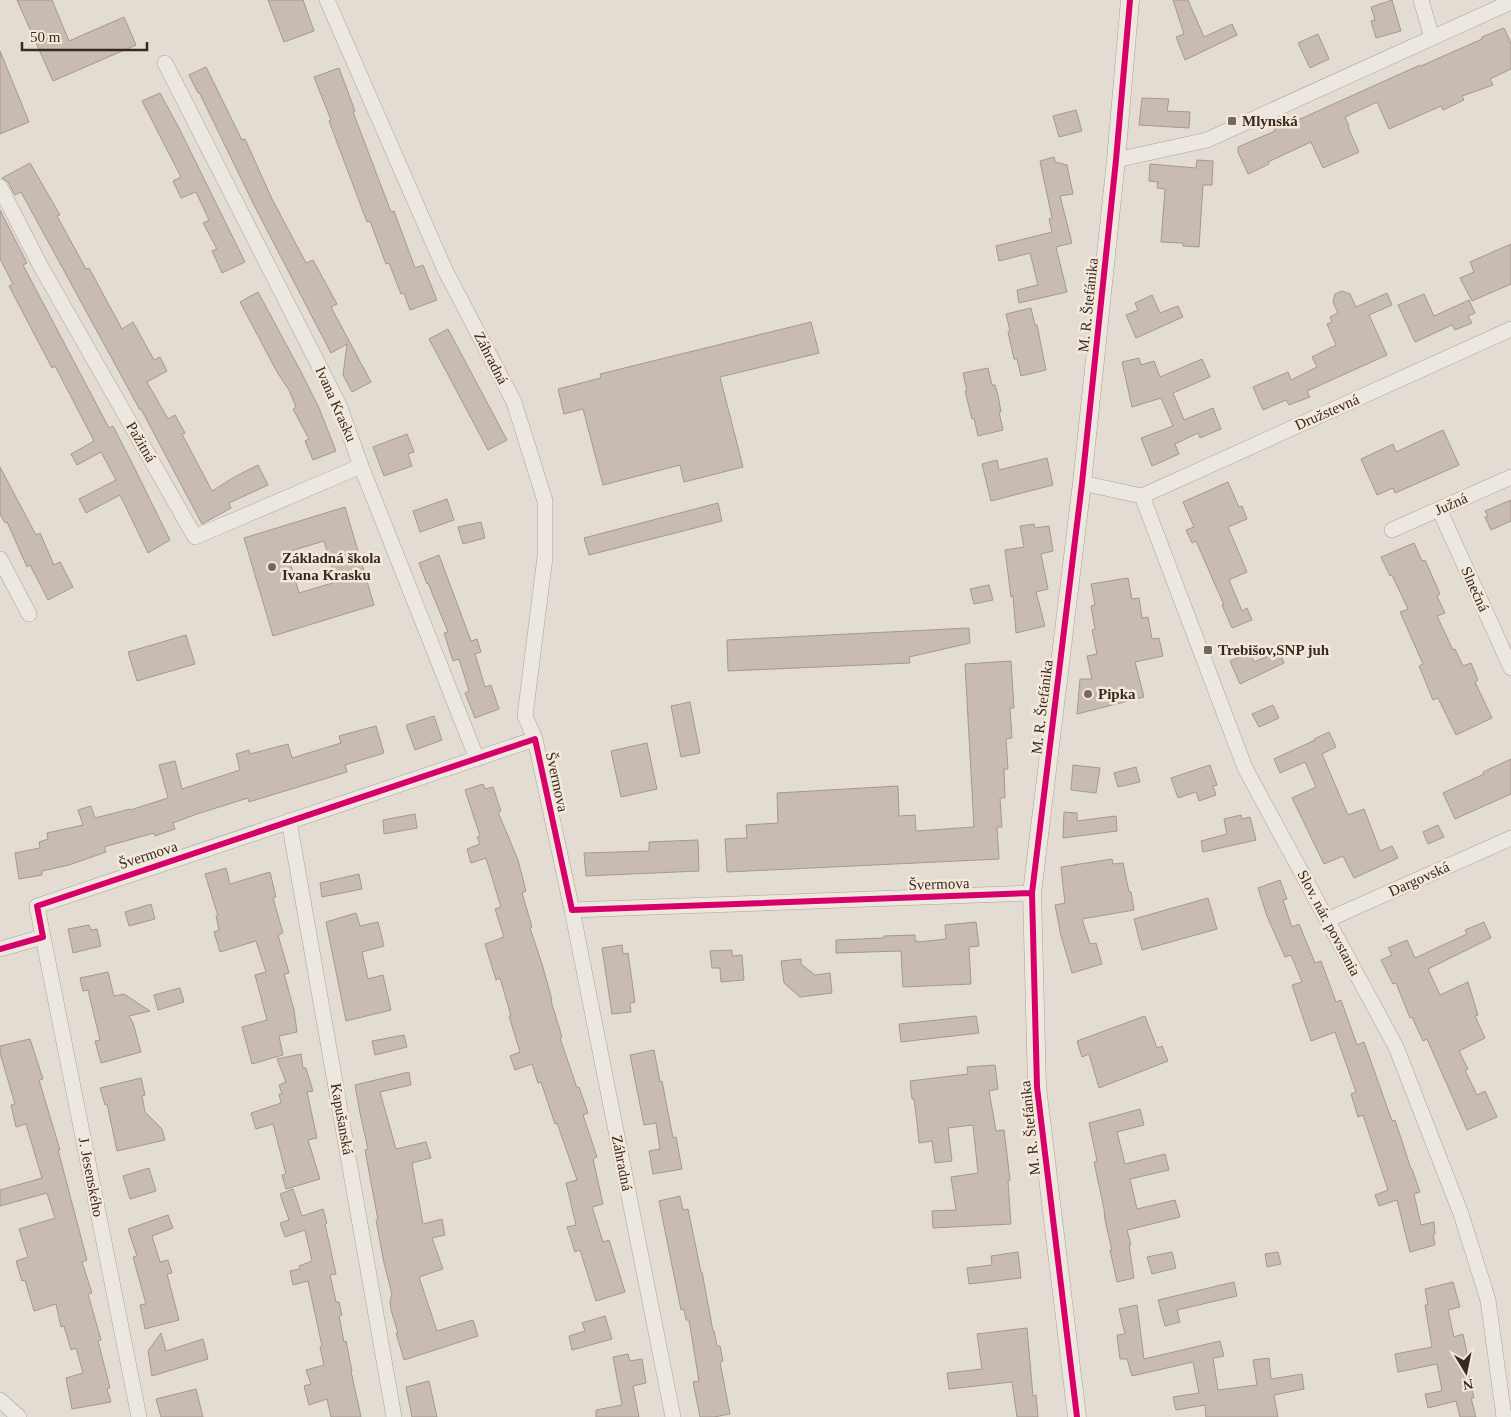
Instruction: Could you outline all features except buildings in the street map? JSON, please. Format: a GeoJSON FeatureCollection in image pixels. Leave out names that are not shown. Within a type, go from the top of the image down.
{"type":"FeatureCollection","features":[{"type":"Feature","properties":{"kind":"street","name":"Záhradná"},"geometry":{"type":"LineString","coordinates":[[328,0],[445,270],[514,402],[545,501],[545,557],[526,716],[535,739]]}},
{"type":"Feature","properties":{"kind":"street","name":"M. R. Štefánika"},"geometry":{"type":"LineString","coordinates":[[1077,1417],[1037,1087],[1032,893],[1082,483],[1116,160],[1130,0]]}},
{"type":"Feature","properties":{"kind":"street"},"geometry":{"type":"LineString","coordinates":[[1421,0],[1432,38]]}},
{"type":"Feature","properties":{"kind":"street"},"geometry":{"type":"LineString","coordinates":[[1116,160],[1207,140],[1511,2]]}},
{"type":"Feature","properties":{"kind":"street","name":"Ivana Krasku"},"geometry":{"type":"LineString","coordinates":[[165,63],[339,405],[477,759]]}},
{"type":"Feature","properties":{"kind":"street","name":"Pažitná"},"geometry":{"type":"LineString","coordinates":[[0,187],[40,265],[195,538],[362,466]]}},
{"type":"Feature","properties":{"kind":"street","name":"Družstevná"},"geometry":{"type":"LineString","coordinates":[[1142,496],[1511,329]]}},
{"type":"Feature","properties":{"kind":"street","name":"Južná"},"geometry":{"type":"LineString","coordinates":[[1392,530],[1511,477]]}},
{"type":"Feature","properties":{"kind":"street"},"geometry":{"type":"LineString","coordinates":[[1082,483],[1142,496]]}},
{"type":"Feature","properties":{"kind":"street","name":"Slov. nár. povstania"},"geometry":{"type":"LineString","coordinates":[[1142,496],[1245,768],[1396,1047],[1461,1214],[1488,1300],[1504,1417]]}},
{"type":"Feature","properties":{"kind":"street","name":"Slnečná"},"geometry":{"type":"LineString","coordinates":[[1439,509],[1511,668]]}},
{"type":"Feature","properties":{"kind":"street"},"geometry":{"type":"LineString","coordinates":[[0,559],[29,614]]}},
{"type":"Feature","properties":{"kind":"street","name":"Švermova"},"geometry":{"type":"LineString","coordinates":[[43,937],[37,906],[535,739],[572,910],[1032,893]]}},
{"type":"Feature","properties":{"kind":"street","name":"Kapušanská"},"geometry":{"type":"LineString","coordinates":[[290,821],[394,1417]]}},
{"type":"Feature","properties":{"kind":"street","name":"Dargovská"},"geometry":{"type":"LineString","coordinates":[[1327,920],[1511,838]]}},
{"type":"Feature","properties":{"kind":"street","name":"Záhradná"},"geometry":{"type":"LineString","coordinates":[[572,910],[673,1417]]}},
{"type":"Feature","properties":{"kind":"street"},"geometry":{"type":"LineString","coordinates":[[0,949],[43,937]]}},
{"type":"Feature","properties":{"kind":"street","name":"J. Jesenského"},"geometry":{"type":"LineString","coordinates":[[43,937],[138,1417]]}},
{"type":"Feature","properties":{"kind":"street"},"geometry":{"type":"LineString","coordinates":[[0,1400],[19,1417]]}},
{"type":"Feature","properties":{"kind":"cycle path"},"geometry":{"type":"LineString","coordinates":[[1077,1417],[1037,1087],[1032,893],[1082,483],[1116,160],[1130,0]]}},
{"type":"Feature","properties":{"kind":"cycle path"},"geometry":{"type":"LineString","coordinates":[[0,949],[43,937],[37,906],[535,739],[572,910],[1032,893]]}},
{"type":"Feature","properties":{"kind":"place","name":"Mlynská"},"geometry":{"type":"Point","coordinates":[1232,121]}},
{"type":"Feature","properties":{"kind":"place","name":"Základná škola Ivana Krasku"},"geometry":{"type":"Point","coordinates":[272,567]}},
{"type":"Feature","properties":{"kind":"place","name":"Trebišov,SNP juh"},"geometry":{"type":"Point","coordinates":[1208,650]}},
{"type":"Feature","properties":{"kind":"place","name":"Pipka"},"geometry":{"type":"Point","coordinates":[1088,694]}}]}
